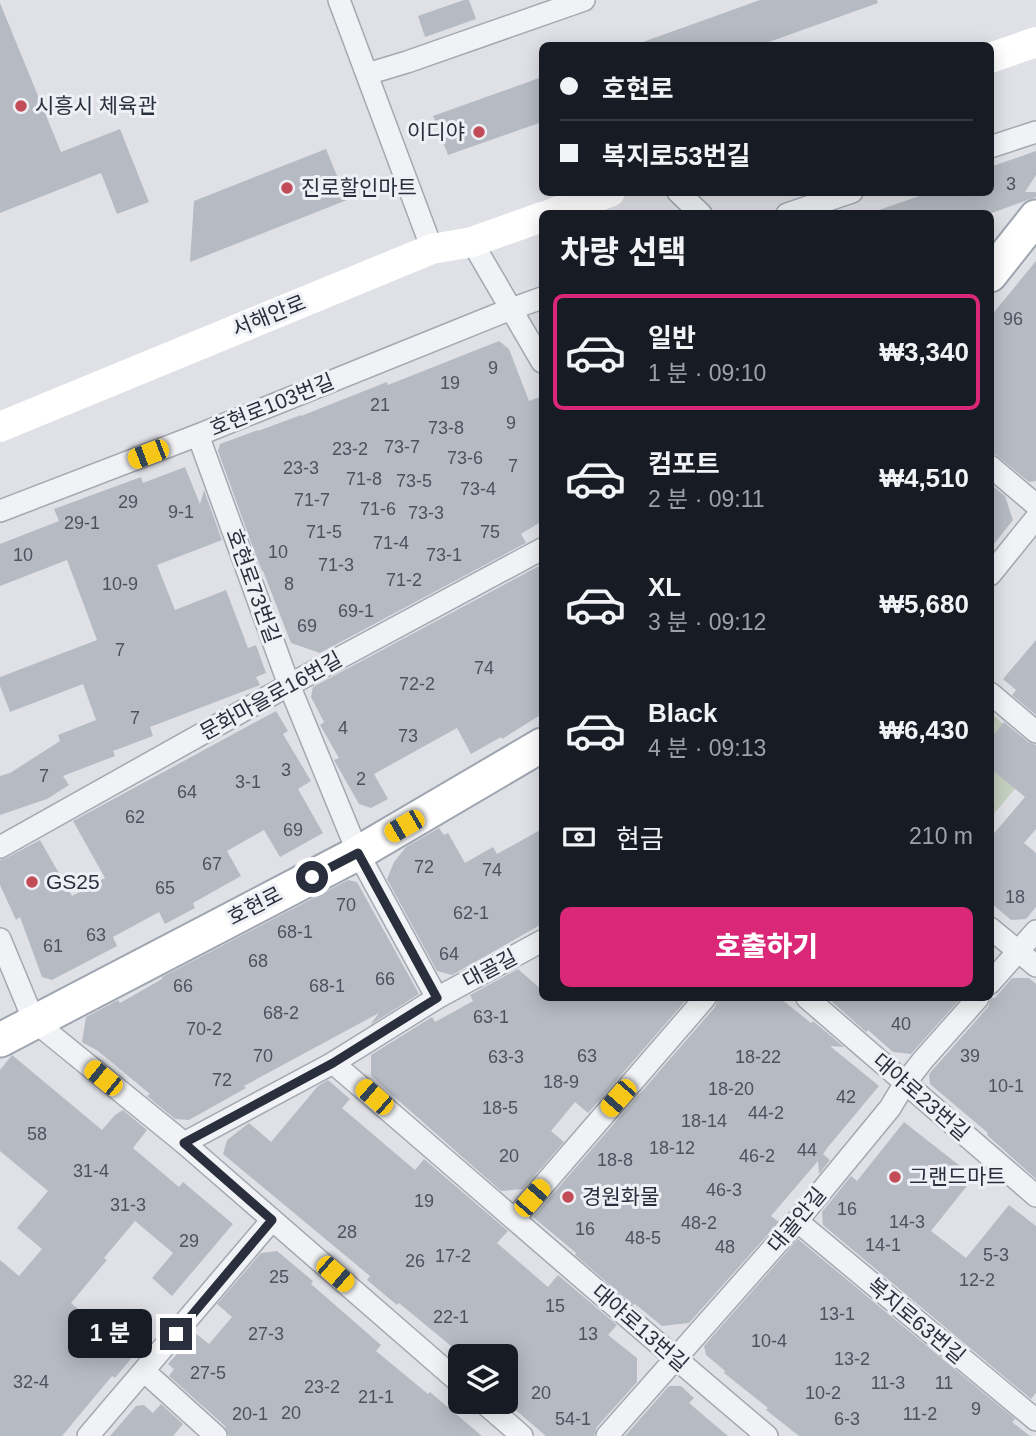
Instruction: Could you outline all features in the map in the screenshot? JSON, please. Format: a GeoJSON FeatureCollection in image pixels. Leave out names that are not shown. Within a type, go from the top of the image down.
{"type":"FeatureCollection","features":[{"type":"Feature","properties":{"kind":"main road"},"geometry":{"type":"LineString","coordinates":[[994,57],[1036,43]]}},
{"type":"Feature","properties":{"kind":"main road"},"geometry":{"type":"LineString","coordinates":[[562,210],[599,196]]}},
{"type":"Feature","properties":{"kind":"main road"},"geometry":{"type":"LineString","coordinates":[[994,270],[1036,217]]}},
{"type":"Feature","properties":{"kind":"main road","name":"서해안로"},"geometry":{"type":"LineString","coordinates":[[0,427],[432,250],[472,242],[539,218]]}},
{"type":"Feature","properties":{"kind":"main road","name":"호현로"},"geometry":{"type":"LineString","coordinates":[[0,1040],[358,853],[539,747]]}},
{"type":"Feature","properties":{"kind":"street"},"geometry":{"type":"LineString","coordinates":[[339,0],[432,250]]}},
{"type":"Feature","properties":{"kind":"street"},"geometry":{"type":"LineString","coordinates":[[367,74],[584,0]]}},
{"type":"Feature","properties":{"kind":"street"},"geometry":{"type":"LineString","coordinates":[[994,146],[1036,132]]}},
{"type":"Feature","properties":{"kind":"street"},"geometry":{"type":"LineString","coordinates":[[682,196],[697,210]]}},
{"type":"Feature","properties":{"kind":"street"},"geometry":{"type":"LineString","coordinates":[[799,210],[840,196]]}},
{"type":"Feature","properties":{"kind":"street"},"geometry":{"type":"LineString","coordinates":[[472,242],[539,357]]}},
{"type":"Feature","properties":{"kind":"street","name":"호현로103번길"},"geometry":{"type":"LineString","coordinates":[[0,511],[539,299]]}},
{"type":"Feature","properties":{"kind":"street","name":"호현로73번길"},"geometry":{"type":"LineString","coordinates":[[198,435],[289,685],[358,853],[437,998]]}},
{"type":"Feature","properties":{"kind":"street"},"geometry":{"type":"LineString","coordinates":[[994,469],[1036,505]]}},
{"type":"Feature","properties":{"kind":"street"},"geometry":{"type":"LineString","coordinates":[[994,570],[1036,518]]}},
{"type":"Feature","properties":{"kind":"street","name":"문화마을로16번길"},"geometry":{"type":"LineString","coordinates":[[0,846],[289,685],[539,551]]}},
{"type":"Feature","properties":{"kind":"street"},"geometry":{"type":"LineString","coordinates":[[994,696],[1036,732]]}},
{"type":"Feature","properties":{"kind":"street"},"geometry":{"type":"LineString","coordinates":[[994,931],[1036,966]]}},
{"type":"Feature","properties":{"kind":"street"},"geometry":{"type":"LineString","coordinates":[[994,979],[1036,931]]}},
{"type":"Feature","properties":{"kind":"street"},"geometry":{"type":"LineString","coordinates":[[0,940],[34,1021],[184,1143],[448,1372]]}},
{"type":"Feature","properties":{"kind":"street","name":"대골길"},"geometry":{"type":"LineString","coordinates":[[184,1143],[333,1063],[437,998],[539,943]]}},
{"type":"Feature","properties":{"kind":"street"},"geometry":{"type":"LineString","coordinates":[[515,1218],[702,1001]]}},
{"type":"Feature","properties":{"kind":"street","name":"대야로23번길"},"geometry":{"type":"LineString","coordinates":[[810,1001],[1036,1196]]}},
{"type":"Feature","properties":{"kind":"street","name":"대골안길"},"geometry":{"type":"LineString","coordinates":[[607,1436],[797,1221],[890,1108],[923,1060],[975,1001]]}},
{"type":"Feature","properties":{"kind":"street","name":"대야로13번길"},"geometry":{"type":"LineString","coordinates":[[333,1063],[767,1436]]}},
{"type":"Feature","properties":{"kind":"street"},"geometry":{"type":"LineString","coordinates":[[88,1436],[272,1220]]}},
{"type":"Feature","properties":{"kind":"street","name":"복지로63번길"},"geometry":{"type":"LineString","coordinates":[[797,1221],[1036,1420]]}},
{"type":"Feature","properties":{"kind":"street"},"geometry":{"type":"LineString","coordinates":[[144,1371],[216,1436]]}},
{"type":"Feature","properties":{"kind":"street"},"geometry":{"type":"LineString","coordinates":[[496,1414],[522,1436]]}},
{"type":"Feature","properties":{"kind":"green space"},"geometry":{"type":"Polygon","coordinates":[[[994,716],[1036,754],[1036,764],[994,813],[994,716]]]}},
{"type":"Feature","properties":{"kind":"building"},"geometry":{"type":"Polygon","coordinates":[[[469,0],[476,19],[425,37],[418,16],[469,0]]]}},
{"type":"Feature","properties":{"kind":"building"},"geometry":{"type":"Polygon","coordinates":[[[760,0],[877,0],[878,3],[769,42],[643,42],[760,0]]]}},
{"type":"Feature","properties":{"kind":"building","name":"시흥시 체육관"},"geometry":{"type":"Polygon","coordinates":[[[0,3],[61,152],[120,129],[149,202],[117,214],[101,173],[0,213],[0,3]]]}},
{"type":"Feature","properties":{"kind":"building"},"geometry":{"type":"Polygon","coordinates":[[[539,78],[539,123],[448,155],[433,116],[539,78]]]}},
{"type":"Feature","properties":{"kind":"building"},"geometry":{"type":"Polygon","coordinates":[[[326,149],[347,200],[190,262],[194,201],[326,149]]]}},
{"type":"Feature","properties":{"kind":"building"},"geometry":{"type":"Polygon","coordinates":[[[1036,151],[1036,175],[1025,192],[1036,192],[1036,197],[994,212],[994,210],[879,210],[919,196],[994,196],[994,166],[1036,151]]]}},
{"type":"Feature","properties":{"kind":"building"},"geometry":{"type":"Polygon","coordinates":[[[1036,261],[1036,481],[1029,482],[994,453],[994,312],[1036,261]]]}},
{"type":"Feature","properties":{"kind":"building"},"geometry":{"type":"Polygon","coordinates":[[[499,341],[509,349],[529,401],[539,397],[539,523],[521,534],[526,543],[320,653],[291,643],[218,451],[220,444],[387,382],[388,385],[499,341]]]}},
{"type":"Feature","properties":{"kind":"building"},"geometry":{"type":"Polygon","coordinates":[[[185,467],[200,504],[204,490],[222,540],[157,565],[175,610],[226,590],[248,648],[256,645],[266,673],[256,677],[260,685],[150,727],[153,736],[113,751],[115,756],[63,776],[69,785],[47,799],[0,815],[0,776],[10,773],[60,741],[58,735],[96,720],[83,684],[10,712],[0,686],[0,677],[97,640],[67,560],[0,586],[0,544],[59,521],[54,509],[141,477],[143,483],[185,467]]]}},
{"type":"Feature","properties":{"kind":"building"},"geometry":{"type":"Polygon","coordinates":[[[994,487],[1005,496],[1013,520],[994,544],[994,487]]]}},
{"type":"Feature","properties":{"kind":"building"},"geometry":{"type":"Polygon","coordinates":[[[539,566],[539,716],[502,739],[501,737],[471,754],[457,728],[374,774],[388,799],[371,808],[359,804],[334,760],[339,758],[320,725],[324,722],[311,697],[313,687],[539,566]]]}},
{"type":"Feature","properties":{"kind":"building"},"geometry":{"type":"Polygon","coordinates":[[[1036,640],[1036,715],[1012,695],[1016,690],[1003,679],[1036,640]]]}},
{"type":"Feature","properties":{"kind":"building"},"geometry":{"type":"Polygon","coordinates":[[[276,711],[288,731],[283,734],[311,781],[298,789],[323,833],[280,857],[264,830],[227,851],[241,876],[193,903],[195,908],[165,924],[159,912],[113,937],[117,946],[52,980],[42,977],[20,917],[16,920],[0,885],[0,860],[40,840],[72,896],[105,878],[73,821],[276,711]]]}},
{"type":"Feature","properties":{"kind":"building"},"geometry":{"type":"Polygon","coordinates":[[[1004,722],[1028,742],[1036,745],[1036,829],[1024,843],[1036,853],[1036,907],[1026,919],[1011,920],[994,905],[994,833],[1025,797],[994,771],[994,734],[1004,722]]]}},
{"type":"Feature","properties":{"kind":"building"},"geometry":{"type":"Polygon","coordinates":[[[439,828],[444,835],[448,833],[465,863],[493,847],[497,854],[539,831],[539,926],[452,975],[437,971],[387,879],[394,862],[406,847],[439,828]]]}},
{"type":"Feature","properties":{"kind":"building"},"geometry":{"type":"Polygon","coordinates":[[[348,880],[357,882],[419,994],[370,1025],[379,1013],[244,1086],[246,1088],[189,1120],[175,1119],[147,1096],[150,1094],[98,1051],[82,1042],[86,1017],[118,1000],[120,1003],[162,977],[348,880]]]}},
{"type":"Feature","properties":{"kind":"building"},"geometry":{"type":"Polygon","coordinates":[[[518,969],[539,987],[539,1001],[685,1001],[588,1113],[575,1102],[551,1131],[564,1142],[523,1189],[501,1191],[371,1075],[371,1055],[432,1017],[435,1022],[473,1001],[470,995],[518,969]]]}},
{"type":"Feature","properties":{"kind":"building"},"geometry":{"type":"Polygon","coordinates":[[[1012,978],[1029,978],[1036,984],[1036,1179],[987,1135],[988,1133],[930,1084],[929,1074],[1012,978]]]}},
{"type":"Feature","properties":{"kind":"building"},"geometry":{"type":"Polygon","coordinates":[[[717,1001],[784,1001],[844,1047],[830,1046],[879,1086],[823,1154],[830,1160],[819,1174],[818,1161],[771,1216],[779,1222],[689,1323],[662,1326],[633,1305],[533,1217],[715,1007],[717,1001]]]}},
{"type":"Feature","properties":{"kind":"building"},"geometry":{"type":"Polygon","coordinates":[[[831,1001],[958,1001],[911,1054],[893,1052],[868,1030],[866,1032],[831,1001]]]}},
{"type":"Feature","properties":{"kind":"building"},"geometry":{"type":"Polygon","coordinates":[[[12,1055],[102,1130],[123,1110],[147,1130],[133,1148],[179,1187],[183,1182],[233,1224],[172,1296],[152,1278],[173,1253],[135,1221],[104,1258],[107,1260],[71,1303],[134,1355],[115,1378],[112,1376],[62,1436],[0,1436],[0,1260],[19,1276],[42,1249],[17,1228],[48,1191],[0,1151],[0,1070],[12,1055]]]}},
{"type":"Feature","properties":{"kind":"building"},"geometry":{"type":"Polygon","coordinates":[[[328,1080],[350,1099],[342,1108],[415,1170],[424,1159],[508,1231],[497,1243],[548,1287],[558,1275],[617,1325],[608,1335],[637,1358],[637,1382],[597,1427],[594,1436],[546,1436],[518,1412],[518,1344],[449,1344],[367,1280],[370,1276],[223,1154],[227,1140],[249,1123],[271,1142],[318,1086],[328,1080]]]}},
{"type":"Feature","properties":{"kind":"building"},"geometry":{"type":"Polygon","coordinates":[[[904,1122],[974,1177],[931,1231],[966,1258],[1009,1205],[1036,1226],[1036,1393],[1031,1399],[823,1225],[822,1212],[851,1176],[857,1181],[904,1122]]]}},
{"type":"Feature","properties":{"kind":"building"},"geometry":{"type":"Polygon","coordinates":[[[798,1239],[1015,1419],[1012,1422],[1030,1436],[799,1436],[766,1410],[768,1408],[706,1355],[704,1346],[798,1239]]]}},
{"type":"Feature","properties":{"kind":"building"},"geometry":{"type":"Polygon","coordinates":[[[277,1251],[381,1345],[376,1351],[448,1407],[448,1414],[456,1414],[482,1436],[229,1436],[225,1426],[169,1376],[174,1369],[168,1364],[195,1333],[209,1344],[232,1317],[217,1304],[261,1253],[277,1251]]]}},
{"type":"Feature","properties":{"kind":"building"},"geometry":{"type":"Polygon","coordinates":[[[669,1386],[681,1386],[694,1398],[689,1403],[728,1436],[625,1436],[669,1386]]]}},
{"type":"Feature","properties":{"kind":"building"},"geometry":{"type":"Polygon","coordinates":[[[161,1404],[183,1424],[173,1436],[110,1436],[136,1406],[144,1405],[153,1413],[161,1404]]]}},
{"type":"Feature","properties":{"kind":"place","name":"시흥시 체육관"},"geometry":{"type":"Point","coordinates":[21,106]}},
{"type":"Feature","properties":{"kind":"place","name":"이디야"},"geometry":{"type":"Point","coordinates":[479,132]}},
{"type":"Feature","properties":{"kind":"place","name":"진로할인마트"},"geometry":{"type":"Point","coordinates":[287,188]}},
{"type":"Feature","properties":{"kind":"place","name":"GS25"},"geometry":{"type":"Point","coordinates":[32,882]}},
{"type":"Feature","properties":{"kind":"place","name":"그랜드마트"},"geometry":{"type":"Point","coordinates":[895,1177]}},
{"type":"Feature","properties":{"kind":"place","name":"경원화물"},"geometry":{"type":"Point","coordinates":[568,1197]}},
{"type":"Feature","properties":{"kind":"route"},"geometry":{"type":"LineString","coordinates":[[176,1334],[272,1220],[184,1143],[333,1063],[437,998],[358,853],[312,877]]}}]}
